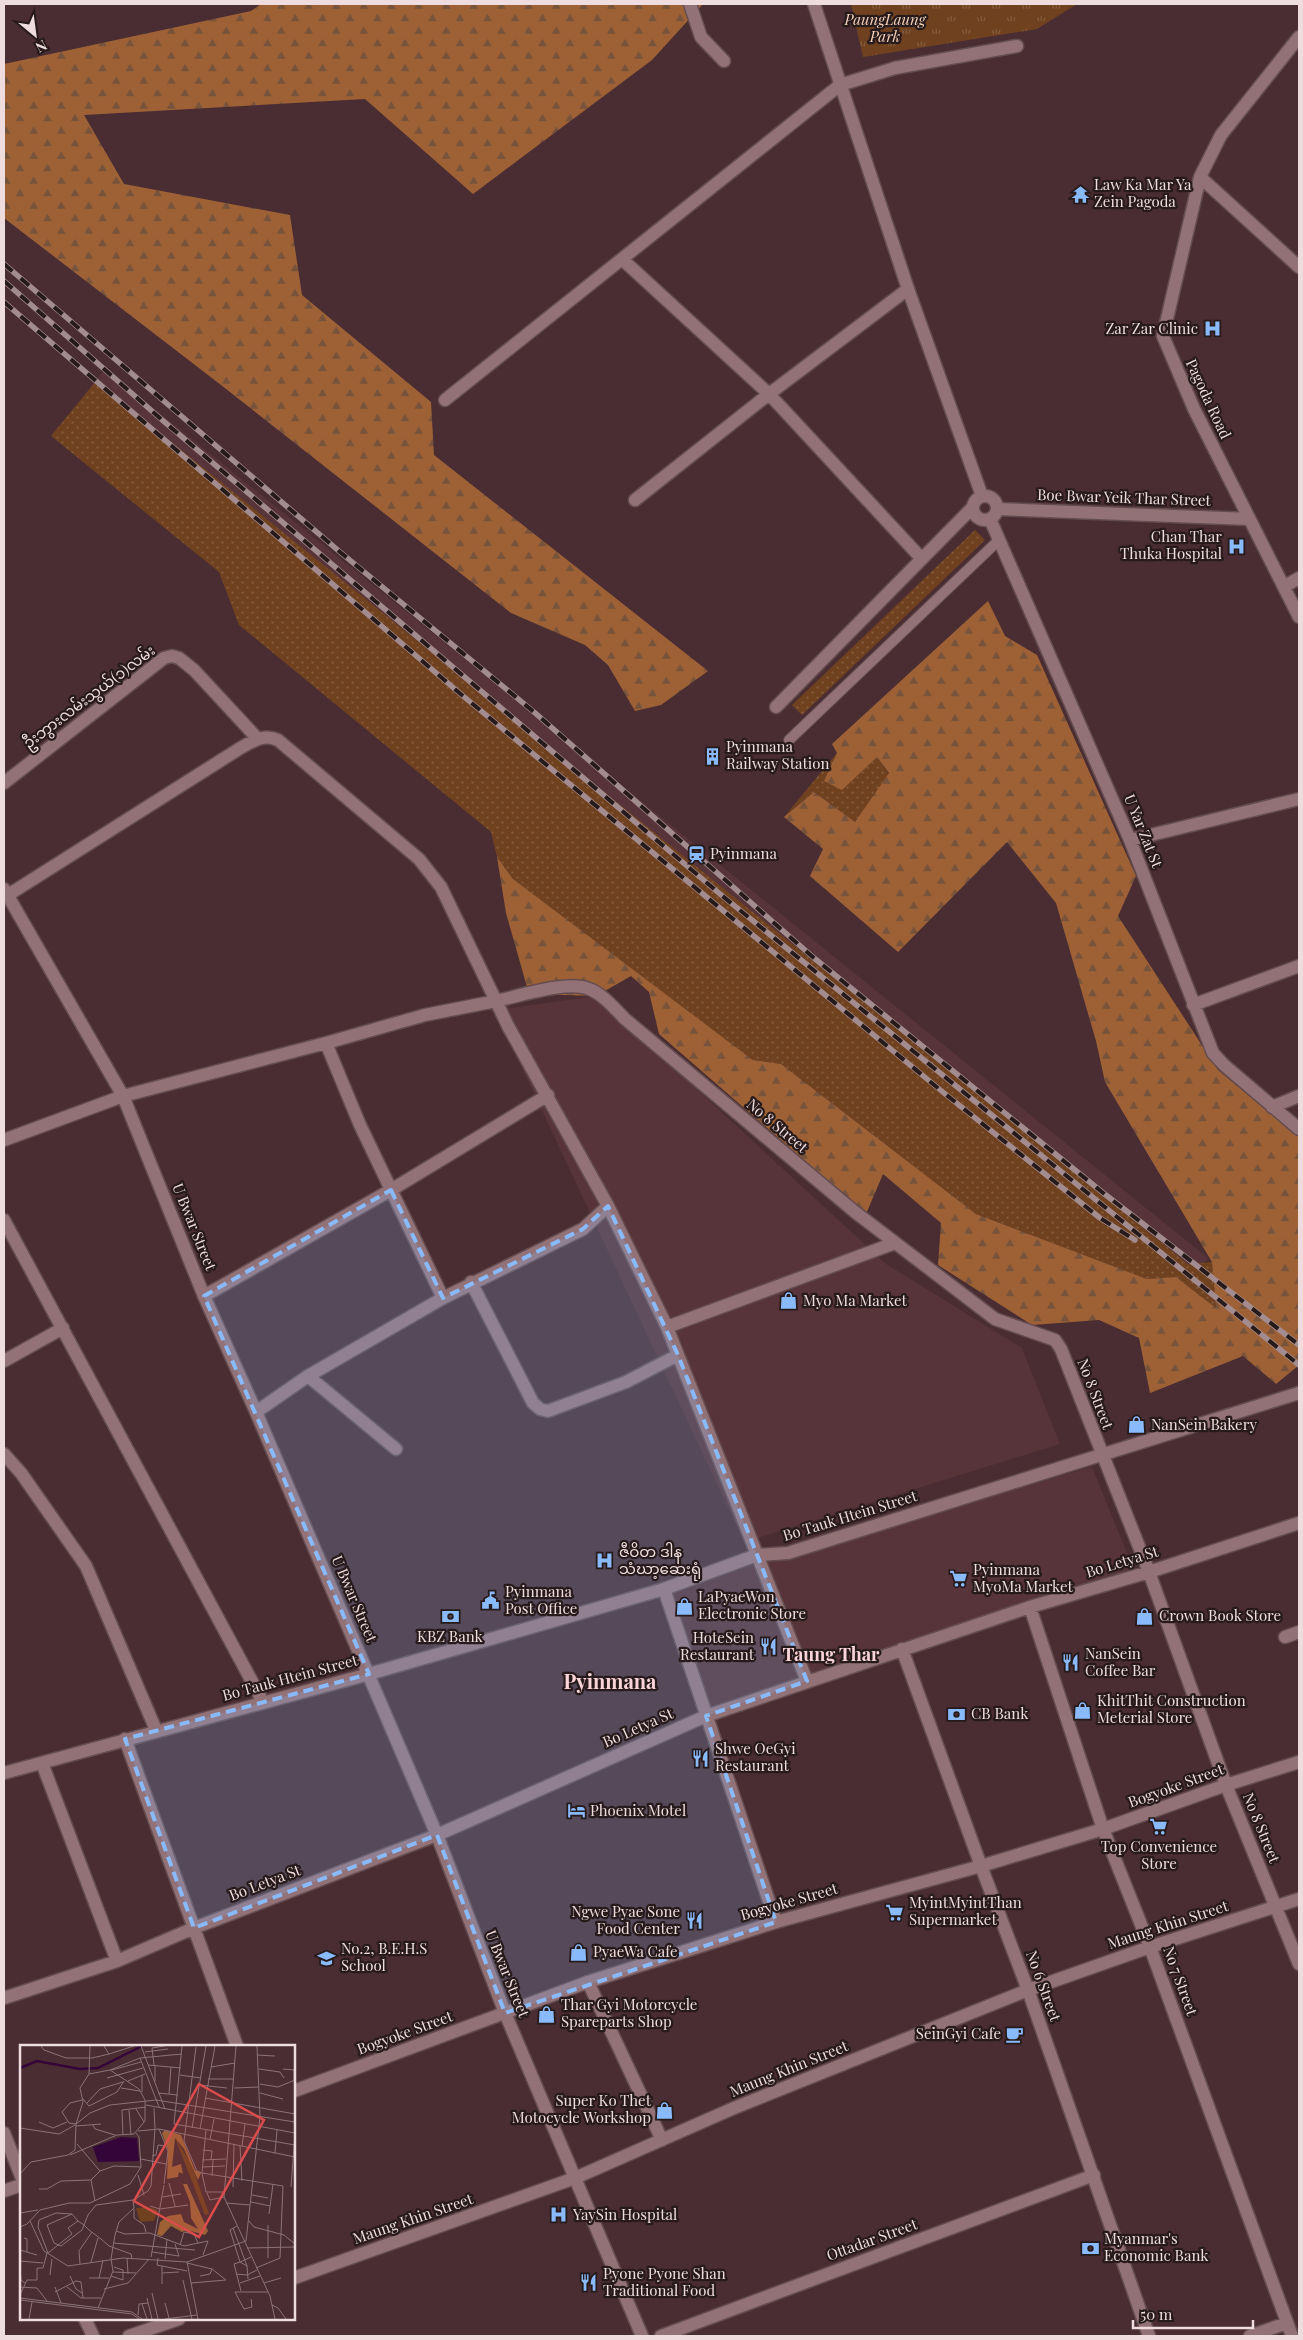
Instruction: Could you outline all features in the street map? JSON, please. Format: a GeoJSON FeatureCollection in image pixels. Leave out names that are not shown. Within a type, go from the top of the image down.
{"type":"FeatureCollection","features":[{"type":"Feature","properties":{"kind":"street"},"geometry":{"type":"LineString","coordinates":[[690,4],[701,37],[724,61]]}},
{"type":"Feature","properties":{"kind":"street"},"geometry":{"type":"LineString","coordinates":[[814,4],[908,289],[982,496]]}},
{"type":"Feature","properties":{"kind":"street","name":"Pagoda Road"},"geometry":{"type":"LineString","coordinates":[[1299,37],[1221,135],[1200,177],[1163,336],[1177,375],[1299,617]]}},
{"type":"Feature","properties":{"kind":"street"},"geometry":{"type":"LineString","coordinates":[[445,400],[623,260],[840,85],[895,68],[1017,46]]}},
{"type":"Feature","properties":{"kind":"street"},"geometry":{"type":"LineString","coordinates":[[1200,177],[1299,267]]}},
{"type":"Feature","properties":{"kind":"street"},"geometry":{"type":"LineString","coordinates":[[623,260],[769,394],[922,559]]}},
{"type":"Feature","properties":{"kind":"street"},"geometry":{"type":"LineString","coordinates":[[635,500],[769,394],[908,289]]}},
{"type":"Feature","properties":{"kind":"street"},"geometry":{"type":"LineString","coordinates":[[776,707],[972,508],[975,500],[982,496],[993,498],[994,514],[978,518],[972,508]]}},
{"type":"Feature","properties":{"kind":"street","name":"Boe Bwar Yeik Thar Street"},"geometry":{"type":"LineString","coordinates":[[994,514],[1249,519]]}},
{"type":"Feature","properties":{"kind":"street","name":"U Yar Zat St"},"geometry":{"type":"LineString","coordinates":[[994,514],[999,540],[1130,840],[1213,1053],[1224,1066],[1299,1129]]}},
{"type":"Feature","properties":{"kind":"street"},"geometry":{"type":"LineString","coordinates":[[789,740],[999,540]]}},
{"type":"Feature","properties":{"kind":"street"},"geometry":{"type":"LineString","coordinates":[[1284,586],[1299,578]]}},
{"type":"Feature","properties":{"kind":"street","name":"ဦးဘွားလမ်းသွယ်(၁)လမ်း"},"geometry":{"type":"LineString","coordinates":[[4,783],[164,658],[172,656],[180,658],[194,670],[257,738]]}},
{"type":"Feature","properties":{"kind":"street"},"geometry":{"type":"LineString","coordinates":[[6,892],[257,738],[270,737],[278,740],[419,859],[441,887],[508,1026],[608,1206],[667,1327],[745,1520],[756,1555],[807,1681]]}},
{"type":"Feature","properties":{"kind":"street"},"geometry":{"type":"LineString","coordinates":[[1130,840],[1299,799]]}},
{"type":"Feature","properties":{"kind":"street","name":"U Bwar Street"},"geometry":{"type":"LineString","coordinates":[[6,892],[123,1096],[204,1296],[256,1412],[437,1835],[505,2013],[642,2336]]}},
{"type":"Feature","properties":{"kind":"street"},"geometry":{"type":"LineString","coordinates":[[1193,1005],[1299,966]]}},
{"type":"Feature","properties":{"kind":"street","name":"No 8 Street"},"geometry":{"type":"LineString","coordinates":[[4,1140],[123,1096],[426,1015],[579,986],[590,989],[605,999],[625,1019],[855,1212],[995,1320],[1055,1340],[1061,1349],[1149,1572],[1226,1785],[1299,1964]]}},
{"type":"Feature","properties":{"kind":"street"},"geometry":{"type":"LineString","coordinates":[[326,1043],[391,1190],[443,1298]]}},
{"type":"Feature","properties":{"kind":"street"},"geometry":{"type":"LineString","coordinates":[[204,1296],[391,1190],[548,1095]]}},
{"type":"Feature","properties":{"kind":"street"},"geometry":{"type":"LineString","coordinates":[[1272,1107],[1299,1096]]}},
{"type":"Feature","properties":{"kind":"street"},"geometry":{"type":"LineString","coordinates":[[256,1412],[308,1376],[471,1282],[583,1229],[608,1206]]}},
{"type":"Feature","properties":{"kind":"street"},"geometry":{"type":"LineString","coordinates":[[4,1220],[263,1702]]}},
{"type":"Feature","properties":{"kind":"street"},"geometry":{"type":"LineString","coordinates":[[667,1327],[895,1243]]}},
{"type":"Feature","properties":{"kind":"street"},"geometry":{"type":"LineString","coordinates":[[471,1282],[533,1403],[540,1409],[548,1411],[626,1382],[678,1355]]}},
{"type":"Feature","properties":{"kind":"street"},"geometry":{"type":"LineString","coordinates":[[4,1362],[63,1328]]}},
{"type":"Feature","properties":{"kind":"street"},"geometry":{"type":"LineString","coordinates":[[308,1376],[396,1449]]}},
{"type":"Feature","properties":{"kind":"street","name":"Bo Tauk Htein Street"},"geometry":{"type":"LineString","coordinates":[[4,1773],[156,1730],[369,1674],[664,1589],[756,1555],[788,1554],[1299,1393]]}},
{"type":"Feature","properties":{"kind":"street"},"geometry":{"type":"LineString","coordinates":[[4,1454],[21,1473],[86,1566],[156,1730]]}},
{"type":"Feature","properties":{"kind":"street","name":"Bo Letya St"},"geometry":{"type":"LineString","coordinates":[[4,1998],[117,1961],[194,1928],[437,1835],[706,1716],[1030,1607],[1149,1572],[1299,1523]]}},
{"type":"Feature","properties":{"kind":"street"},"geometry":{"type":"LineString","coordinates":[[664,1589],[776,1922]]}},
{"type":"Feature","properties":{"kind":"street","name":"No 7 Street"},"geometry":{"type":"LineString","coordinates":[[1030,1607],[1103,1829],[1150,1947],[1292,2336]]}},
{"type":"Feature","properties":{"kind":"street"},"geometry":{"type":"LineString","coordinates":[[1285,1637],[1299,1632]]}},
{"type":"Feature","properties":{"kind":"street","name":"No 6 Street"},"geometry":{"type":"LineString","coordinates":[[902,1649],[1028,1990],[1149,2336]]}},
{"type":"Feature","properties":{"kind":"street"},"geometry":{"type":"LineString","coordinates":[[125,1739],[237,2045]]}},
{"type":"Feature","properties":{"kind":"street","name":"Bogyoke Street"},"geometry":{"type":"LineString","coordinates":[[295,2091],[588,1982],[776,1922],[981,1866],[1103,1829],[1226,1785],[1299,1762]]}},
{"type":"Feature","properties":{"kind":"street"},"geometry":{"type":"LineString","coordinates":[[42,1763],[117,1961]]}},
{"type":"Feature","properties":{"kind":"street","name":"Maung Khin Street"},"geometry":{"type":"LineString","coordinates":[[295,2278],[575,2178],[734,2108],[1028,1990],[1150,1947],[1299,1900]]}},
{"type":"Feature","properties":{"kind":"street"},"geometry":{"type":"LineString","coordinates":[[588,1982],[662,2140]]}},
{"type":"Feature","properties":{"kind":"street"},"geometry":{"type":"LineString","coordinates":[[4,2133],[20,2173]]}},
{"type":"Feature","properties":{"kind":"street","name":"Ottadar Street"},"geometry":{"type":"LineString","coordinates":[[661,2336],[1094,2175]]}},
{"type":"Feature","properties":{"kind":"street"},"geometry":{"type":"LineString","coordinates":[[4,2191],[20,2185]]}},
{"type":"Feature","properties":{"kind":"street"},"geometry":{"type":"LineString","coordinates":[[85,2320],[93,2336]]}},
{"type":"Feature","properties":{"kind":"street"},"geometry":{"type":"LineString","coordinates":[[129,2336],[176,2320]]}},
{"type":"Feature","properties":{"kind":"street"},"geometry":{"type":"LineString","coordinates":[[1250,2336],[1288,2323]]}},
{"type":"Feature","properties":{"kind":"highlighted area"},"geometry":{"type":"Polygon","coordinates":[[[391,1190],[443,1298],[583,1229],[608,1206],[678,1355],[807,1681],[706,1716],[776,1922],[505,2013],[437,1835],[194,1928],[125,1739],[369,1674],[204,1296],[391,1190]]]}},
{"type":"Feature","properties":{"kind":"shaded area"},"geometry":{"type":"Polygon","coordinates":[[[105,369],[1208,1258],[1195,1274],[90,387],[105,369]]]}},
{"type":"Feature","properties":{"kind":"shaded area","name":"Myo Ma Market"},"geometry":{"type":"Polygon","coordinates":[[[596,996],[886,1264],[1022,1348],[1060,1444],[744,1542],[495,1010],[596,996]]]}},
{"type":"Feature","properties":{"kind":"shaded area"},"geometry":{"type":"Polygon","coordinates":[[[1092,1467],[1135,1573],[706,1716],[664,1589],[1092,1467]]]}},
{"type":"Feature","properties":{"kind":"green space"},"geometry":{"type":"Polygon","coordinates":[[[261,4],[703,4],[652,60],[473,194],[365,99],[84,115],[124,184],[290,215],[302,295],[431,402],[434,455],[708,671],[661,705],[635,711],[608,665],[585,645],[511,613],[221,385],[4,218],[4,64],[251,11],[261,4]]]}},
{"type":"Feature","properties":{"kind":"green space","name":"PaungLaung Park"},"geometry":{"type":"Polygon","coordinates":[[[851,4],[1077,4],[1037,29],[863,57],[851,4]]]}},
{"type":"Feature","properties":{"kind":"green space"},"geometry":{"type":"Polygon","coordinates":[[[96,381],[1188,1264],[1212,1262],[1216,1308],[1176,1277],[1147,1279],[976,1214],[781,1064],[753,1060],[513,879],[497,857],[491,832],[239,625],[219,572],[51,436],[96,381]]]}},
{"type":"Feature","properties":{"kind":"green space"},"geometry":{"type":"Polygon","coordinates":[[[975,530],[985,540],[802,715],[792,705],[975,530]]]}},
{"type":"Feature","properties":{"kind":"green space"},"geometry":{"type":"Polygon","coordinates":[[[988,601],[1005,636],[1037,655],[1136,876],[1118,916],[1218,1070],[1299,1137],[1299,1365],[1276,1384],[1243,1356],[1150,1393],[1139,1338],[1099,1320],[1032,1325],[938,1265],[941,1223],[883,1174],[866,1214],[659,1034],[649,992],[631,976],[596,996],[529,994],[506,913],[497,857],[513,879],[753,1060],[781,1064],[976,1214],[1147,1279],[1176,1277],[1216,1308],[1212,1262],[1105,1082],[1096,1041],[1056,903],[1007,842],[898,952],[810,876],[823,849],[784,817],[814,792],[855,822],[889,773],[877,757],[842,790],[824,781],[837,753],[832,744],[988,601]]]}},
{"type":"Feature","properties":{"kind":"green space"},"geometry":{"type":"Polygon","coordinates":[[[837,753],[877,757],[889,774],[855,822],[814,792],[784,817],[837,753]]]}},
{"type":"Feature","properties":{"kind":"railway"},"geometry":{"type":"LineString","coordinates":[[4,264],[340,552],[534,712],[814,958],[1102,1192],[1299,1345]]}},
{"type":"Feature","properties":{"kind":"railway"},"geometry":{"type":"LineString","coordinates":[[4,281],[161,419],[720,894],[1299,1365]]}},
{"type":"Feature","properties":{"kind":"railway"},"geometry":{"type":"LineString","coordinates":[[4,302],[463,696],[944,1093],[1100,1218],[1135,1240]]}},
{"type":"Feature","properties":{"kind":"place","name":"Law Ka Mar Ya Zein Pagoda"},"geometry":{"type":"Point","coordinates":[1080,194]}},
{"type":"Feature","properties":{"kind":"place","name":"Zar Zar Clinic"},"geometry":{"type":"Point","coordinates":[1212,329]}},
{"type":"Feature","properties":{"kind":"place","name":"Chan Thar Thuka Hospital"},"geometry":{"type":"Point","coordinates":[1236,546]}},
{"type":"Feature","properties":{"kind":"place","name":"Pyinmana Railway Station"},"geometry":{"type":"Point","coordinates":[712,756]}},
{"type":"Feature","properties":{"kind":"place","name":"Pyinmana"},"geometry":{"type":"Point","coordinates":[696,854]}},
{"type":"Feature","properties":{"kind":"place","name":"Myo Ma Market"},"geometry":{"type":"Point","coordinates":[789,1301]}},
{"type":"Feature","properties":{"kind":"place","name":"NanSein Bakery"},"geometry":{"type":"Point","coordinates":[1137,1425]}},
{"type":"Feature","properties":{"kind":"place","name":"ဇီဝိတ ဒါန သံဃာ့ဆေးရုံ"},"geometry":{"type":"Point","coordinates":[605,1561]}},
{"type":"Feature","properties":{"kind":"place","name":"Pyinmana MyoMa Market"},"geometry":{"type":"Point","coordinates":[959,1579]}},
{"type":"Feature","properties":{"kind":"place","name":"Pyinmana Post Office"},"geometry":{"type":"Point","coordinates":[491,1601]}},
{"type":"Feature","properties":{"kind":"place","name":"LaPyaeWon Electronic Store"},"geometry":{"type":"Point","coordinates":[684,1606]}},
{"type":"Feature","properties":{"kind":"place","name":"KBZ Bank"},"geometry":{"type":"Point","coordinates":[450,1616]}},
{"type":"Feature","properties":{"kind":"place","name":"Crown Book Store"},"geometry":{"type":"Point","coordinates":[1145,1616]}},
{"type":"Feature","properties":{"kind":"place","name":"HoteSein Restaurant"},"geometry":{"type":"Point","coordinates":[768,1647]}},
{"type":"Feature","properties":{"kind":"place","name":"NanSein Coffee Bar"},"geometry":{"type":"Point","coordinates":[1071,1663]}},
{"type":"Feature","properties":{"kind":"place","name":"KhitThit Construction Meterial Store"},"geometry":{"type":"Point","coordinates":[1083,1710]}},
{"type":"Feature","properties":{"kind":"place","name":"CB Bank"},"geometry":{"type":"Point","coordinates":[957,1714]}},
{"type":"Feature","properties":{"kind":"place","name":"Shwe OeGyi Restaurant"},"geometry":{"type":"Point","coordinates":[701,1758]}},
{"type":"Feature","properties":{"kind":"place","name":"Phoenix Motel"},"geometry":{"type":"Point","coordinates":[576,1811]}},
{"type":"Feature","properties":{"kind":"place","name":"Top Convenience Store"},"geometry":{"type":"Point","coordinates":[1159,1826]}},
{"type":"Feature","properties":{"kind":"place","name":"MyintMyintThan Supermarket"},"geometry":{"type":"Point","coordinates":[895,1912]}},
{"type":"Feature","properties":{"kind":"place","name":"Ngwe Pyae Sone Food Center"},"geometry":{"type":"Point","coordinates":[694,1921]}},
{"type":"Feature","properties":{"kind":"place","name":"PyaeWa Cafe"},"geometry":{"type":"Point","coordinates":[579,1952]}},
{"type":"Feature","properties":{"kind":"place","name":"No.2, B.E.H.S School"},"geometry":{"type":"Point","coordinates":[327,1958]}},
{"type":"Feature","properties":{"kind":"place","name":"Thar Gyi Motorcycle Spareparts Shop"},"geometry":{"type":"Point","coordinates":[547,2014]}},
{"type":"Feature","properties":{"kind":"place","name":"SeinGyi Cafe"},"geometry":{"type":"Point","coordinates":[1015,2034]}},
{"type":"Feature","properties":{"kind":"place","name":"Super Ko Thet Motocycle Workshop"},"geometry":{"type":"Point","coordinates":[665,2110]}},
{"type":"Feature","properties":{"kind":"place","name":"YaySin Hospital"},"geometry":{"type":"Point","coordinates":[559,2215]}},
{"type":"Feature","properties":{"kind":"place","name":"Myanmar's Economic Bank"},"geometry":{"type":"Point","coordinates":[1090,2248]}},
{"type":"Feature","properties":{"kind":"place","name":"Pyone Pyone Shan Traditional Food"},"geometry":{"type":"Point","coordinates":[589,2283]}},
{"type":"Feature","properties":{"kind":"district","name":"Taung Thar"},"geometry":{"type":"Point","coordinates":[831,1655]}},
{"type":"Feature","properties":{"kind":"district","name":"Pyinmana"},"geometry":{"type":"Point","coordinates":[610,1682]}}]}
